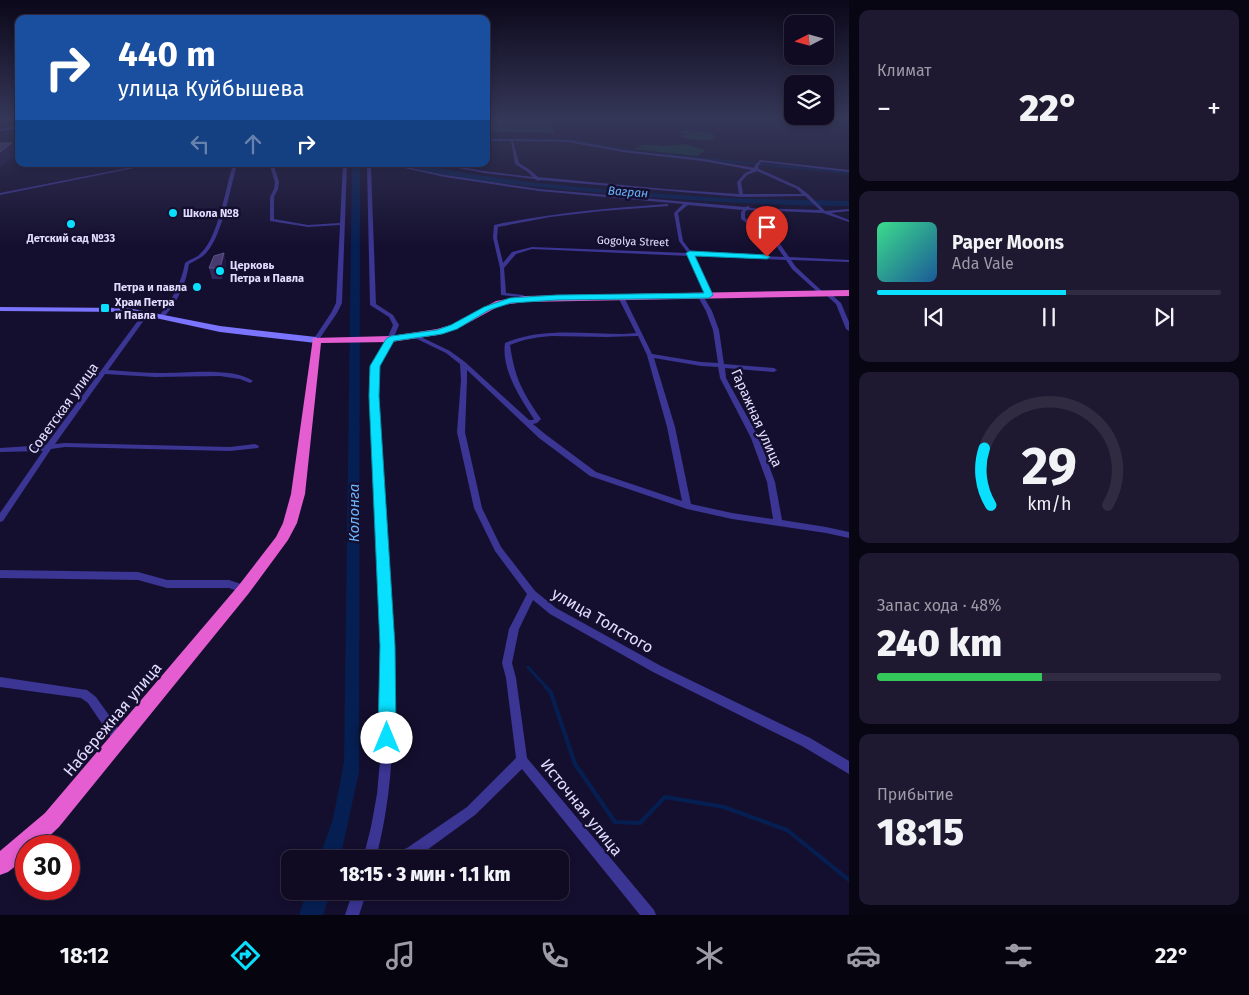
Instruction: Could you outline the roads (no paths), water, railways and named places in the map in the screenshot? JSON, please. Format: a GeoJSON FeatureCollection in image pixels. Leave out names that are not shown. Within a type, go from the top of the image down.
{"type":"FeatureCollection","features":[{"type":"Feature","properties":{"kind":"highway"},"geometry":{"type":"LineString","coordinates":[[316,340],[391,339],[417,336],[454,327],[499,303],[525,299],[849,293]]}},
{"type":"Feature","properties":{"kind":"highway","name":"Набережная улица"},"geometry":{"type":"LineString","coordinates":[[0,864],[20,850],[52,820],[244,589],[281,540],[294,510],[300,480],[316,340]]}},
{"type":"Feature","properties":{"kind":"main road"},"geometry":{"type":"LineString","coordinates":[[0,310],[109,308],[147,312],[220,329],[316,340]]}},
{"type":"Feature","properties":{"kind":"street"},"geometry":{"type":"LineString","coordinates":[[516,162],[538,180]]}},
{"type":"Feature","properties":{"kind":"street"},"geometry":{"type":"LineString","coordinates":[[714,162],[757,168],[807,195],[824,212],[849,221]]}},
{"type":"Feature","properties":{"kind":"street"},"geometry":{"type":"LineString","coordinates":[[741,195],[739,182],[746,174],[757,168],[760,162]]}},
{"type":"Feature","properties":{"kind":"street"},"geometry":{"type":"LineString","coordinates":[[766,162],[849,171]]}},
{"type":"Feature","properties":{"kind":"street"},"geometry":{"type":"LineString","coordinates":[[0,194],[137,167]]}},
{"type":"Feature","properties":{"kind":"street"},"geometry":{"type":"LineString","coordinates":[[162,316],[173,303],[184,282],[187,262],[204,254],[220,222],[221,211],[234,167]]}},
{"type":"Feature","properties":{"kind":"street"},"geometry":{"type":"LineString","coordinates":[[273,167],[278,177],[276,192],[272,197],[272,220],[308,226],[342,224]]}},
{"type":"Feature","properties":{"kind":"street"},"geometry":{"type":"LineString","coordinates":[[316,340],[322,327],[335,313],[339,302],[345,167]]}},
{"type":"Feature","properties":{"kind":"street"},"geometry":{"type":"LineString","coordinates":[[369,167],[373,305],[391,316],[396,325],[391,339],[375,366],[374,396],[387,646],[387,738],[383,795],[371,850]]}},
{"type":"Feature","properties":{"kind":"street"},"geometry":{"type":"LineString","coordinates":[[401,167],[431,174],[526,189],[686,204],[824,212],[849,210]]}},
{"type":"Feature","properties":{"kind":"street"},"geometry":{"type":"LineString","coordinates":[[458,167],[538,180],[692,193],[807,195]]}},
{"type":"Feature","properties":{"kind":"street"},"geometry":{"type":"LineString","coordinates":[[525,299],[521,296],[503,294],[502,268],[495,238],[496,226],[550,216],[686,204]]}},
{"type":"Feature","properties":{"kind":"street","name":"Гаражная улица"},"geometry":{"type":"LineString","coordinates":[[686,204],[676,213],[681,241],[690,253],[716,330],[723,378],[755,438],[771,482],[778,523]]}},
{"type":"Feature","properties":{"kind":"street"},"geometry":{"type":"LineString","coordinates":[[748,208],[743,212],[742,218],[776,242],[786,258],[838,304],[849,329]]}},
{"type":"Feature","properties":{"kind":"street","name":"Gogolya Street"},"geometry":{"type":"LineString","coordinates":[[502,268],[514,254],[532,248],[849,261]]}},
{"type":"Feature","properties":{"kind":"street"},"geometry":{"type":"LineString","coordinates":[[622,297],[650,355],[671,427],[687,506]]}},
{"type":"Feature","properties":{"kind":"street","name":"Советская улица"},"geometry":{"type":"LineString","coordinates":[[0,519],[49,447],[147,312]]}},
{"type":"Feature","properties":{"kind":"street"},"geometry":{"type":"LineString","coordinates":[[526,422],[535,422],[538,419],[516,389],[509,364],[507,344],[512,340],[518,337],[564,334],[612,337],[639,334]]}},
{"type":"Feature","properties":{"kind":"street"},"geometry":{"type":"LineString","coordinates":[[417,336],[448,352],[463,363],[542,436],[593,474],[687,506],[732,516],[849,535]]}},
{"type":"Feature","properties":{"kind":"street"},"geometry":{"type":"LineString","coordinates":[[650,355],[701,364],[721,364],[774,370]]}},
{"type":"Feature","properties":{"kind":"street","name":"улица Толстого"},"geometry":{"type":"LineString","coordinates":[[463,363],[461,432],[478,508],[498,549],[532,594],[553,611],[649,664],[806,742],[849,768]]}},
{"type":"Feature","properties":{"kind":"street"},"geometry":{"type":"LineString","coordinates":[[104,372],[161,375],[226,374],[250,380]]}},
{"type":"Feature","properties":{"kind":"street"},"geometry":{"type":"LineString","coordinates":[[0,450],[49,447],[65,444],[230,449],[255,446]]}},
{"type":"Feature","properties":{"kind":"street"},"geometry":{"type":"LineString","coordinates":[[0,574],[138,576],[167,584],[229,584],[244,589]]}},
{"type":"Feature","properties":{"kind":"street","name":"Источная улица"},"geometry":{"type":"LineString","coordinates":[[532,594],[514,629],[507,663],[511,678],[522,760],[649,915]]}},
{"type":"Feature","properties":{"kind":"street"},"geometry":{"type":"LineString","coordinates":[[0,682],[82,693],[92,700],[119,739]]}},
{"type":"Feature","properties":{"kind":"street"},"geometry":{"type":"LineString","coordinates":[[415,850],[471,811],[522,760]]}},
{"type":"Feature","properties":{"kind":"street"},"geometry":{"type":"LineString","coordinates":[[352,915],[357,900]]}},
{"type":"Feature","properties":{"kind":"water","name":"Колонга"},"geometry":{"type":"Polygon","coordinates":[[[352,167],[360,167],[359,772],[342,850],[322,850],[333,819],[344,762],[352,167]]]}},
{"type":"Feature","properties":{"kind":"water","name":"Вагран"},"geometry":{"type":"Polygon","coordinates":[[[411,167],[435,167],[527,182],[632,192],[726,198],[849,201],[849,206],[714,202],[647,197],[512,184],[444,175],[411,167]]]}},
{"type":"Feature","properties":{"kind":"water"},"geometry":{"type":"Polygon","coordinates":[[[304,900],[328,900],[323,915],[299,915],[304,900]]]}},
{"type":"Feature","properties":{"kind":"waterway"},"geometry":{"type":"LineString","coordinates":[[733,162],[849,173]]}},
{"type":"Feature","properties":{"kind":"waterway"},"geometry":{"type":"LineString","coordinates":[[528,667],[547,688]]}},
{"type":"Feature","properties":{"kind":"waterway"},"geometry":{"type":"LineString","coordinates":[[546,687],[551,693],[575,764],[615,822],[640,823],[665,797],[724,807],[787,830],[849,880]]}},
{"type":"Feature","properties":{"kind":"place","name":"Школа №8"},"geometry":{"type":"Point","coordinates":[173,213]}},
{"type":"Feature","properties":{"kind":"place","name":"Детский сад №33"},"geometry":{"type":"Point","coordinates":[71,224]}},
{"type":"Feature","properties":{"kind":"place","name":"Церковь Петра и Павла"},"geometry":{"type":"Point","coordinates":[220,271]}},
{"type":"Feature","properties":{"kind":"place","name":"Петра и павла"},"geometry":{"type":"Point","coordinates":[197,287]}},
{"type":"Feature","properties":{"kind":"place","name":"Храм Петра и Павла"},"geometry":{"type":"Point","coordinates":[105,308]}}]}
